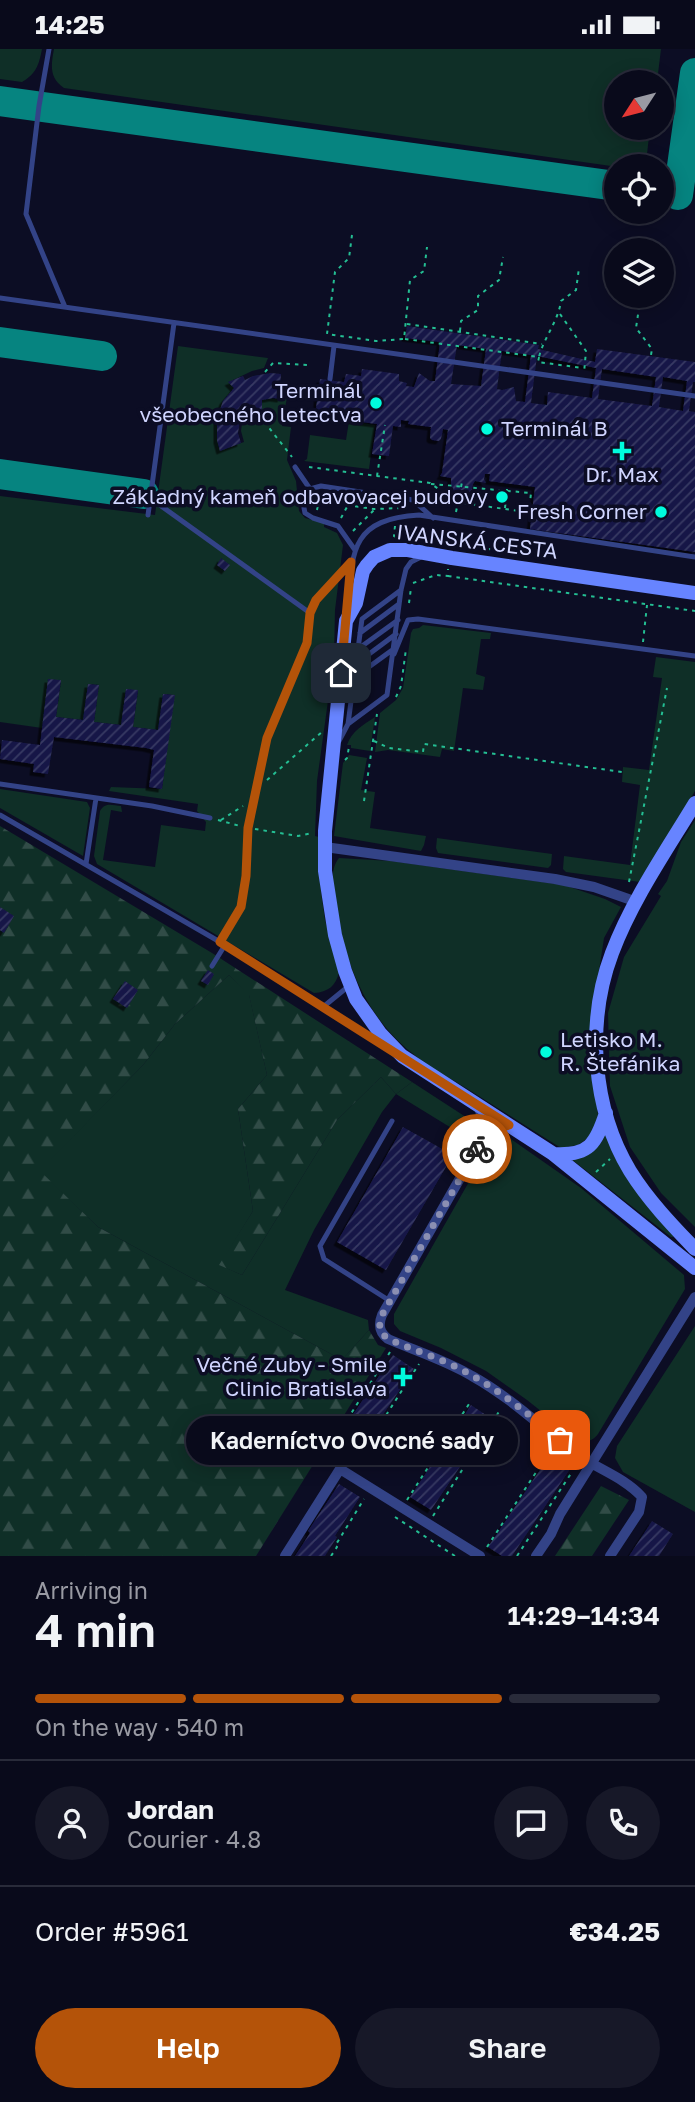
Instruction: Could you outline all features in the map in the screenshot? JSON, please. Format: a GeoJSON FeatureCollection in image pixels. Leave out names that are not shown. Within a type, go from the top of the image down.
{"type":"FeatureCollection","features":[{"type":"Feature","properties":{"kind":"street","name":"IVANSKÁ CESTA"},"geometry":{"type":"LineString","coordinates":[[695,593],[408,550],[383,551],[370,560],[363,571],[356,603],[346,621],[325,831],[326,879],[340,954],[356,999],[380,1033],[402,1056],[552,1153],[695,1268]]}},
{"type":"Feature","properties":{"kind":"street"},"geometry":{"type":"LineString","coordinates":[[695,803],[637,902],[613,951],[600,997],[597,1056],[606,1113],[620,1152],[651,1200],[695,1249]]}},
{"type":"Feature","properties":{"kind":"street"},"geometry":{"type":"LineString","coordinates":[[326,847],[555,879],[594,887],[637,902]]}},
{"type":"Feature","properties":{"kind":"street"},"geometry":{"type":"LineString","coordinates":[[478,1105],[487,1131]]}},
{"type":"Feature","properties":{"kind":"street"},"geometry":{"type":"LineString","coordinates":[[552,1153],[568,1155],[589,1146],[600,1134],[606,1113]]}},
{"type":"Feature","properties":{"kind":"street"},"geometry":{"type":"LineString","coordinates":[[509,1125],[487,1131],[390,1301],[379,1327],[383,1335],[472,1376],[525,1411],[578,1455],[634,1488],[642,1497],[639,1512],[610,1556]]}},
{"type":"Feature","properties":{"kind":"street"},"geometry":{"type":"LineString","coordinates":[[537,1556],[695,1297]]}},
{"type":"Feature","properties":{"kind":"street"},"geometry":{"type":"LineString","coordinates":[[683,1318],[695,1312]]}},
{"type":"Feature","properties":{"kind":"street"},"geometry":{"type":"LineString","coordinates":[[285,1556],[340,1469],[482,1553]]}},
{"type":"Feature","properties":{"kind":"lane"},"geometry":{"type":"LineString","coordinates":[[49,49],[26,214],[65,307]]}},
{"type":"Feature","properties":{"kind":"lane"},"geometry":{"type":"LineString","coordinates":[[0,298],[695,396]]}},
{"type":"Feature","properties":{"kind":"lane"},"geometry":{"type":"LineString","coordinates":[[148,515],[174,323]]}},
{"type":"Feature","properties":{"kind":"lane"},"geometry":{"type":"LineString","coordinates":[[330,379],[334,346]]}},
{"type":"Feature","properties":{"kind":"lane"},"geometry":{"type":"LineString","coordinates":[[295,467],[310,489]]}},
{"type":"Feature","properties":{"kind":"lane"},"geometry":{"type":"LineString","coordinates":[[355,550],[338,526],[305,513],[302,498],[310,489],[321,486],[413,500],[433,518]]}},
{"type":"Feature","properties":{"kind":"lane"},"geometry":{"type":"LineString","coordinates":[[157,503],[310,613]]}},
{"type":"Feature","properties":{"kind":"lane"},"geometry":{"type":"LineString","coordinates":[[346,621],[351,562],[355,550],[368,530],[396,517],[419,515],[695,557]]}},
{"type":"Feature","properties":{"kind":"lane"},"geometry":{"type":"LineString","coordinates":[[348,724],[387,695],[406,569],[411,562],[429,554]]}},
{"type":"Feature","properties":{"kind":"lane"},"geometry":{"type":"LineString","coordinates":[[212,966],[241,907],[246,876],[248,828],[256,784],[267,738],[307,643],[310,613],[316,600],[351,562]]}},
{"type":"Feature","properties":{"kind":"lane"},"geometry":{"type":"LineString","coordinates":[[334,751],[348,724],[362,619],[401,590]]}},
{"type":"Feature","properties":{"kind":"lane"},"geometry":{"type":"LineString","coordinates":[[360,633],[399,604]]}},
{"type":"Feature","properties":{"kind":"lane"},"geometry":{"type":"LineString","coordinates":[[358,649],[398,619]]}},
{"type":"Feature","properties":{"kind":"lane"},"geometry":{"type":"LineString","coordinates":[[354,678],[394,651],[408,620],[418,619],[695,656]]}},
{"type":"Feature","properties":{"kind":"lane"},"geometry":{"type":"LineString","coordinates":[[356,663],[396,634]]}},
{"type":"Feature","properties":{"kind":"lane"},"geometry":{"type":"LineString","coordinates":[[0,784],[210,818]]}},
{"type":"Feature","properties":{"kind":"lane"},"geometry":{"type":"LineString","coordinates":[[86,864],[96,798]]}},
{"type":"Feature","properties":{"kind":"lane"},"geometry":{"type":"LineString","coordinates":[[2,818],[222,944],[402,1056]]}},
{"type":"Feature","properties":{"kind":"lane"},"geometry":{"type":"LineString","coordinates":[[323,1007],[350,985]]}},
{"type":"Feature","properties":{"kind":"lane"},"geometry":{"type":"LineString","coordinates":[[390,1301],[324,1259],[320,1246],[392,1121]]}},
{"type":"Feature","properties":{"kind":"path"},"geometry":{"type":"LineString","coordinates":[[352,235],[349,258],[335,272],[327,334],[376,341],[404,339],[539,357]]}},
{"type":"Feature","properties":{"kind":"path"},"geometry":{"type":"LineString","coordinates":[[404,339],[410,281],[424,271],[427,247]]}},
{"type":"Feature","properties":{"kind":"path"},"geometry":{"type":"LineString","coordinates":[[460,332],[461,321],[478,310],[478,296],[499,280],[503,257]]}},
{"type":"Feature","properties":{"kind":"path"},"geometry":{"type":"LineString","coordinates":[[579,268],[576,290],[561,301],[559,313],[542,344],[538,362],[584,368]]}},
{"type":"Feature","properties":{"kind":"path"},"geometry":{"type":"LineString","coordinates":[[639,308],[636,328],[652,349],[651,355]]}},
{"type":"Feature","properties":{"kind":"path"},"geometry":{"type":"LineString","coordinates":[[559,313],[586,351],[583,380]]}},
{"type":"Feature","properties":{"kind":"path"},"geometry":{"type":"LineString","coordinates":[[405,324],[542,344]]}},
{"type":"Feature","properties":{"kind":"path"},"geometry":{"type":"LineString","coordinates":[[265,372],[272,363],[309,365]]}},
{"type":"Feature","properties":{"kind":"path"},"geometry":{"type":"LineString","coordinates":[[259,415],[292,457]]}},
{"type":"Feature","properties":{"kind":"path"},"geometry":{"type":"LineString","coordinates":[[376,477],[385,425]]}},
{"type":"Feature","properties":{"kind":"path"},"geometry":{"type":"LineString","coordinates":[[309,467],[430,484],[531,493],[530,512],[457,502],[430,484]]}},
{"type":"Feature","properties":{"kind":"path"},"geometry":{"type":"LineString","coordinates":[[317,510],[323,469]]}},
{"type":"Feature","properties":{"kind":"path"},"geometry":{"type":"LineString","coordinates":[[505,509],[507,489]]}},
{"type":"Feature","properties":{"kind":"path"},"geometry":{"type":"LineString","coordinates":[[302,498],[374,509],[405,508]]}},
{"type":"Feature","properties":{"kind":"path"},"geometry":{"type":"LineString","coordinates":[[340,519],[348,505]]}},
{"type":"Feature","properties":{"kind":"path"},"geometry":{"type":"LineString","coordinates":[[397,508],[394,536],[402,537]]}},
{"type":"Feature","properties":{"kind":"path"},"geometry":{"type":"LineString","coordinates":[[346,526],[352,533],[374,509]]}},
{"type":"Feature","properties":{"kind":"path"},"geometry":{"type":"LineString","coordinates":[[452,544],[502,551]]}},
{"type":"Feature","properties":{"kind":"path"},"geometry":{"type":"LineString","coordinates":[[447,576],[695,611]]}},
{"type":"Feature","properties":{"kind":"path"},"geometry":{"type":"LineString","coordinates":[[629,882],[667,688]]}},
{"type":"Feature","properties":{"kind":"path"},"geometry":{"type":"LineString","coordinates":[[364,801],[377,713]]}},
{"type":"Feature","properties":{"kind":"path"},"geometry":{"type":"LineString","coordinates":[[256,784],[264,783],[326,727]]}},
{"type":"Feature","properties":{"kind":"path"},"geometry":{"type":"LineString","coordinates":[[374,741],[389,748],[423,752],[424,744],[622,772]]}},
{"type":"Feature","properties":{"kind":"path"},"geometry":{"type":"LineString","coordinates":[[220,821],[253,799]]}},
{"type":"Feature","properties":{"kind":"path"},"geometry":{"type":"LineString","coordinates":[[210,818],[244,827]]}},
{"type":"Feature","properties":{"kind":"path"},"geometry":{"type":"LineString","coordinates":[[253,829],[298,836],[316,832]]}},
{"type":"Feature","properties":{"kind":"path"},"geometry":{"type":"LineString","coordinates":[[593,1175],[613,1156]]}},
{"type":"Feature","properties":{"kind":"path"},"geometry":{"type":"LineString","coordinates":[[345,1461],[328,1450],[392,1349]]}},
{"type":"Feature","properties":{"kind":"path"},"geometry":{"type":"LineString","coordinates":[[353,1467],[422,1360]]}},
{"type":"Feature","properties":{"kind":"path"},"geometry":{"type":"LineString","coordinates":[[406,1500],[468,1404]]}},
{"type":"Feature","properties":{"kind":"path"},"geometry":{"type":"LineString","coordinates":[[433,1517],[500,1411]]}},
{"type":"Feature","properties":{"kind":"path"},"geometry":{"type":"LineString","coordinates":[[482,1553],[550,1451],[575,1467]]}},
{"type":"Feature","properties":{"kind":"path"},"geometry":{"type":"LineString","coordinates":[[517,1556],[572,1472]]}},
{"type":"Feature","properties":{"kind":"path"},"geometry":{"type":"LineString","coordinates":[[331,1556],[365,1498],[370,1501]]}},
{"type":"Feature","properties":{"kind":"path"},"geometry":{"type":"LineString","coordinates":[[391,1514],[456,1556]]}},
{"type":"Feature","properties":{"kind":"green space"},"geometry":{"type":"Polygon","coordinates":[[[0,49],[42,49],[36,69],[22,82],[0,79],[0,49]]]}},
{"type":"Feature","properties":{"kind":"green space"},"geometry":{"type":"Polygon","coordinates":[[[54,49],[661,49],[658,70],[604,70],[604,140],[649,140],[647,154],[604,154],[604,165],[64,88],[53,75],[54,49]]]}},
{"type":"Feature","properties":{"kind":"green space"},"geometry":{"type":"Polygon","coordinates":[[[178,346],[268,358],[264,368],[229,382],[234,388],[220,410],[217,425],[221,450],[244,442],[241,431],[243,415],[255,419],[262,400],[281,399],[284,389],[288,391],[282,426],[291,427],[287,460],[296,481],[299,511],[305,518],[324,523],[324,527],[337,533],[343,545],[335,610],[334,657],[317,781],[315,836],[319,837],[325,920],[339,972],[333,985],[319,992],[314,993],[97,864],[94,856],[100,811],[106,805],[121,806],[122,812],[111,810],[103,860],[155,867],[161,825],[205,831],[206,822],[197,811],[198,804],[109,791],[111,787],[162,789],[174,695],[163,694],[158,730],[133,727],[138,691],[126,689],[121,725],[94,722],[99,685],[88,684],[83,720],[56,717],[61,681],[49,679],[42,728],[0,722],[0,496],[155,515],[178,346]]]}},
{"type":"Feature","properties":{"kind":"green space"},"geometry":{"type":"Polygon","coordinates":[[[349,421],[375,425],[369,469],[304,461],[307,459],[310,435],[346,440],[349,421]]]}},
{"type":"Feature","properties":{"kind":"green space"},"geometry":{"type":"Polygon","coordinates":[[[423,625],[491,633],[490,639],[481,639],[476,674],[485,677],[483,690],[463,688],[454,751],[442,749],[440,757],[388,750],[375,752],[380,713],[396,700],[403,688],[411,633],[413,629],[423,625]]]}},
{"type":"Feature","properties":{"kind":"green space"},"geometry":{"type":"Polygon","coordinates":[[[656,657],[695,662],[695,791],[640,882],[566,872],[563,869],[564,856],[630,865],[640,785],[622,782],[623,767],[649,770],[662,678],[653,677],[656,657]]]}},
{"type":"Feature","properties":{"kind":"green space"},"geometry":{"type":"Polygon","coordinates":[[[375,717],[370,751],[347,745],[355,732],[375,717]]]}},
{"type":"Feature","properties":{"kind":"green space"},"geometry":{"type":"Polygon","coordinates":[[[349,755],[367,758],[361,790],[375,792],[370,828],[426,836],[421,851],[334,836],[343,763],[349,755]]]}},
{"type":"Feature","properties":{"kind":"green space"},"geometry":{"type":"Polygon","coordinates":[[[0,789],[87,802],[90,808],[83,856],[0,808],[0,789]]]}},
{"type":"Feature","properties":{"kind":"green space"},"geometry":{"type":"Polygon","coordinates":[[[695,820],[695,1227],[661,1193],[630,1147],[610,1086],[608,1013],[624,957],[661,896],[658,894],[667,881],[681,842],[695,820]]]}},
{"type":"Feature","properties":{"kind":"green space"},"geometry":{"type":"Polygon","coordinates":[[[0,826],[212,953],[412,1082],[396,1094],[381,1077],[337,1120],[242,1275],[219,1265],[253,1211],[238,1109],[267,1075],[249,995],[229,975],[175,1024],[143,1065],[40,1171],[98,1227],[342,1360],[369,1330],[378,1345],[386,1348],[256,1556],[0,1556],[0,826]]]}},
{"type":"Feature","properties":{"kind":"green space"},"geometry":{"type":"Polygon","coordinates":[[[437,838],[552,854],[551,865],[548,868],[438,853],[437,838]]]}},
{"type":"Feature","properties":{"kind":"green space"},"geometry":{"type":"Polygon","coordinates":[[[339,858],[391,861],[564,885],[621,907],[604,938],[596,990],[594,1083],[598,1115],[595,1133],[578,1145],[561,1148],[431,1067],[383,1025],[362,991],[347,954],[333,885],[333,871],[339,858]]]}},
{"type":"Feature","properties":{"kind":"green space"},"geometry":{"type":"Polygon","coordinates":[[[229,975],[249,994],[267,1075],[238,1109],[253,1211],[220,1265],[242,1275],[337,1120],[381,1077],[396,1094],[382,1112],[314,1230],[285,1290],[368,1320],[369,1330],[342,1360],[98,1227],[39,1171],[143,1065],[175,1024],[229,975]]]}},
{"type":"Feature","properties":{"kind":"green space"},"geometry":{"type":"Polygon","coordinates":[[[412,1082],[472,1121],[471,1140],[396,1094],[412,1082]]]}},
{"type":"Feature","properties":{"kind":"green space"},"geometry":{"type":"Polygon","coordinates":[[[605,1133],[635,1187],[673,1237],[570,1158],[597,1147],[605,1133]]]}},
{"type":"Feature","properties":{"kind":"green space"},"geometry":{"type":"Polygon","coordinates":[[[508,1137],[581,1188],[684,1275],[685,1289],[598,1434],[588,1441],[576,1439],[486,1371],[400,1331],[394,1324],[394,1314],[487,1150],[497,1138],[508,1137]]]}},
{"type":"Feature","properties":{"kind":"green space"},"geometry":{"type":"Polygon","coordinates":[[[695,1326],[695,1512],[623,1472],[615,1458],[617,1446],[695,1326]]]}},
{"type":"Feature","properties":{"kind":"green space"},"geometry":{"type":"Polygon","coordinates":[[[601,1486],[629,1500],[592,1556],[555,1556],[601,1486]]]}},
{"type":"Feature","properties":{"kind":"building"},"geometry":{"type":"Polygon","coordinates":[[[407,326],[539,345],[538,349],[595,362],[597,349],[695,362],[695,382],[689,411],[695,412],[695,552],[530,529],[535,487],[489,481],[490,474],[485,474],[486,483],[475,481],[471,494],[451,491],[451,478],[440,476],[448,430],[443,429],[439,441],[432,440],[431,427],[408,424],[409,421],[401,420],[401,427],[393,426],[389,456],[372,454],[377,424],[315,416],[320,379],[344,382],[346,374],[361,376],[362,369],[399,374],[399,381],[407,383],[406,386],[414,387],[419,373],[430,381],[435,381],[440,342],[405,338],[407,326]],[[457,345],[451,384],[481,386],[486,349],[457,345]],[[502,351],[497,389],[514,387],[516,401],[525,402],[531,355],[502,351]],[[537,356],[531,403],[547,405],[548,392],[592,398],[596,368],[537,356]],[[602,369],[598,399],[652,406],[656,377],[602,369]],[[663,377],[659,407],[683,411],[687,381],[663,377]]]}},
{"type":"Feature","properties":{"kind":"building"},"geometry":{"type":"Polygon","coordinates":[[[271,373],[281,374],[280,388],[284,389],[281,399],[262,400],[262,412],[255,419],[241,414],[238,433],[241,443],[220,451],[217,419],[223,401],[234,388],[228,382],[243,376],[245,380],[271,373]]]}},
{"type":"Feature","properties":{"kind":"building"},"geometry":{"type":"Polygon","coordinates":[[[221,558],[230,565],[225,571],[217,565],[221,558]]]}},
{"type":"Feature","properties":{"kind":"building"},"geometry":{"type":"Polygon","coordinates":[[[48,679],[61,680],[56,717],[83,720],[88,684],[99,685],[94,722],[121,725],[126,689],[138,690],[133,727],[158,730],[163,694],[175,695],[162,789],[149,787],[154,750],[146,748],[54,737],[48,774],[33,772],[34,764],[0,759],[2,740],[40,745],[48,679]]]}},
{"type":"Feature","properties":{"kind":"building"},"geometry":{"type":"Polygon","coordinates":[[[0,907],[14,916],[4,933],[0,930],[0,907]]]}},
{"type":"Feature","properties":{"kind":"building"},"geometry":{"type":"Polygon","coordinates":[[[208,970],[214,974],[208,985],[201,981],[208,970]]]}},
{"type":"Feature","properties":{"kind":"building"},"geometry":{"type":"Polygon","coordinates":[[[125,981],[138,990],[127,1008],[113,999],[125,981]]]}},
{"type":"Feature","properties":{"kind":"building"},"geometry":{"type":"Polygon","coordinates":[[[403,1127],[453,1155],[386,1270],[337,1242],[403,1127]]]}},
{"type":"Feature","properties":{"kind":"building"},"geometry":{"type":"Polygon","coordinates":[[[393,1355],[414,1369],[352,1460],[331,1447],[393,1355]]]}},
{"type":"Feature","properties":{"kind":"building"},"geometry":{"type":"Polygon","coordinates":[[[471,1405],[492,1419],[431,1510],[410,1497],[471,1405]]]}},
{"type":"Feature","properties":{"kind":"building"},"geometry":{"type":"Polygon","coordinates":[[[550,1455],[570,1469],[512,1556],[502,1556],[488,1547],[550,1455]]]}},
{"type":"Feature","properties":{"kind":"building"},"geometry":{"type":"Polygon","coordinates":[[[339,1484],[360,1497],[335,1536],[337,1537],[325,1556],[295,1556],[310,1533],[308,1531],[339,1484]]]}},
{"type":"Feature","properties":{"kind":"building"},"geometry":{"type":"Polygon","coordinates":[[[652,1521],[673,1534],[659,1556],[629,1556],[652,1521]]]}},
{"type":"Feature","properties":{"kind":"taxiway"},"geometry":{"type":"LineString","coordinates":[[678,195],[695,73]]}},
{"type":"Feature","properties":{"kind":"taxiway"},"geometry":{"type":"LineString","coordinates":[[0,101],[604,184]]}},
{"type":"Feature","properties":{"kind":"taxiway"},"geometry":{"type":"LineString","coordinates":[[0,342],[102,356]]}},
{"type":"Feature","properties":{"kind":"taxiway"},"geometry":{"type":"LineString","coordinates":[[0,474],[144,494]]}},
{"type":"Feature","properties":{"kind":"way so far"},"geometry":{"type":"LineString","coordinates":[[477,1149],[382,1315],[379,1322],[380,1331],[388,1339],[423,1352],[472,1376],[525,1411],[560,1440]]}},
{"type":"Feature","properties":{"kind":"place","name":"Terminál všeobecného letectva"},"geometry":{"type":"Point","coordinates":[376,403]}},
{"type":"Feature","properties":{"kind":"place","name":"Terminál B"},"geometry":{"type":"Point","coordinates":[487,429]}},
{"type":"Feature","properties":{"kind":"place","name":"Dr. Max"},"geometry":{"type":"Point","coordinates":[622,451]}},
{"type":"Feature","properties":{"kind":"place","name":"Základný kameň odbavovacej budovy"},"geometry":{"type":"Point","coordinates":[502,497]}},
{"type":"Feature","properties":{"kind":"place","name":"Fresh Corner"},"geometry":{"type":"Point","coordinates":[661,512]}},
{"type":"Feature","properties":{"kind":"place","name":"Letisko M. R. Štefánika"},"geometry":{"type":"Point","coordinates":[546,1052]}},
{"type":"Feature","properties":{"kind":"place","name":"Večné Zuby - Smile Clinic Bratislava"},"geometry":{"type":"Point","coordinates":[403,1377]}},
{"type":"Feature","properties":{"kind":"place","name":"Kaderníctvo Ovocné sady"},"geometry":{"type":"Point","coordinates":[560,1440]}},
{"type":"Feature","properties":{"kind":"route"},"geometry":{"type":"LineString","coordinates":[[341,673],[351,562],[316,600],[310,613],[307,643],[267,738],[256,784],[248,828],[246,876],[241,907],[220,942],[509,1125],[487,1131],[477,1149]]}}]}
